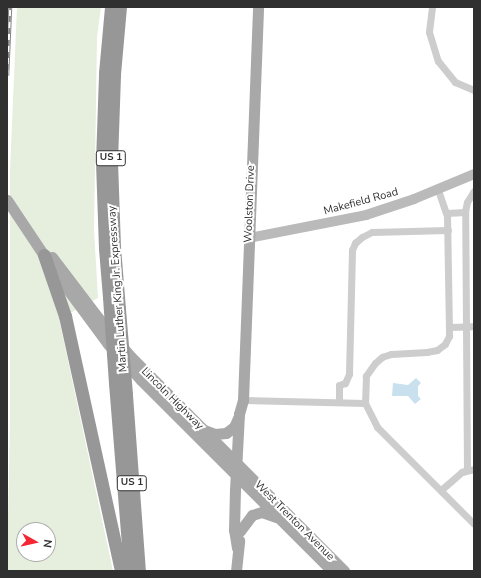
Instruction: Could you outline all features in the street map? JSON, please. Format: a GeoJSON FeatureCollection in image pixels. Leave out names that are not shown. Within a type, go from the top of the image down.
{"type":"FeatureCollection","features":[{"type":"Feature","properties":{"kind":"highway","name":"Martin Luther King Jr. Expressway"},"geometry":{"type":"LineString","coordinates":[[111,7],[105,73],[102,161],[104,234],[130,571]]}},
{"type":"Feature","properties":{"kind":"highway","name":"Martin Luther King Jr. Expressway"},"geometry":{"type":"LineString","coordinates":[[120,7],[114,74],[111,161],[114,240],[139,571]]}},
{"type":"Feature","properties":{"kind":"highway"},"geometry":{"type":"LineString","coordinates":[[44,255],[65,316],[121,571]]}},
{"type":"Feature","properties":{"kind":"main road","name":"Woolston Drive"},"geometry":{"type":"LineString","coordinates":[[240,473],[239,414],[243,400],[258,7]]}},
{"type":"Feature","properties":{"kind":"main road","name":"Lincoln Highway"},"geometry":{"type":"LineString","coordinates":[[7,200],[115,338],[203,430],[240,473]]}},
{"type":"Feature","properties":{"kind":"main road","name":"Lincoln Highway"},"geometry":{"type":"LineString","coordinates":[[26,225],[44,255],[81,309],[112,348],[141,380],[240,473]]}},
{"type":"Feature","properties":{"kind":"main road","name":"Woolston Drive"},"geometry":{"type":"LineString","coordinates":[[240,473],[246,414],[243,400]]}},
{"type":"Feature","properties":{"kind":"main road"},"geometry":{"type":"LineString","coordinates":[[203,430],[215,434],[226,433],[234,427],[239,414]]}},
{"type":"Feature","properties":{"kind":"main road"},"geometry":{"type":"LineString","coordinates":[[240,473],[279,518],[332,571]]}},
{"type":"Feature","properties":{"kind":"main road"},"geometry":{"type":"LineString","coordinates":[[236,571],[237,548],[240,531],[240,473]]}},
{"type":"Feature","properties":{"kind":"main road"},"geometry":{"type":"LineString","coordinates":[[237,548],[234,530],[240,473]]}},
{"type":"Feature","properties":{"kind":"main road","name":"West Trenton Avenue"},"geometry":{"type":"LineString","coordinates":[[240,473],[344,571]]}},
{"type":"Feature","properties":{"kind":"main road"},"geometry":{"type":"LineString","coordinates":[[240,531],[248,519],[257,513],[268,513],[279,518]]}},
{"type":"Feature","properties":{"kind":"street"},"geometry":{"type":"LineString","coordinates":[[432,7],[429,32],[438,61],[455,82],[474,90]]}},
{"type":"Feature","properties":{"kind":"street","name":"Makefield Road"},"geometry":{"type":"LineString","coordinates":[[249,238],[366,215],[438,190],[474,174]]}},
{"type":"Feature","properties":{"kind":"street"},"geometry":{"type":"LineString","coordinates":[[438,190],[446,213],[448,230],[449,336],[445,344],[437,350],[391,354],[382,357],[374,363],[366,376],[365,403],[377,427],[474,524]]}},
{"type":"Feature","properties":{"kind":"street"},"geometry":{"type":"LineString","coordinates":[[440,490],[456,476],[470,469],[466,326],[465,212],[467,202],[474,191]]}},
{"type":"Feature","properties":{"kind":"street"},"geometry":{"type":"LineString","coordinates":[[446,213],[465,212]]}},
{"type":"Feature","properties":{"kind":"street"},"geometry":{"type":"LineString","coordinates":[[339,402],[339,385],[345,383],[349,374],[352,250],[355,243],[362,237],[372,232],[448,230]]}},
{"type":"Feature","properties":{"kind":"street"},"geometry":{"type":"LineString","coordinates":[[450,327],[474,326]]}},
{"type":"Feature","properties":{"kind":"street"},"geometry":{"type":"LineString","coordinates":[[243,400],[365,403]]}},
{"type":"Feature","properties":{"kind":"green space"},"geometry":{"type":"Polygon","coordinates":[[[17,7],[101,7],[97,37],[94,230],[98,298],[59,319],[113,571],[7,571],[10,420],[10,171],[17,7]]]}},
{"type":"Feature","properties":{"kind":"water"},"geometry":{"type":"Polygon","coordinates":[[[416,378],[421,383],[418,386],[418,396],[421,399],[415,404],[408,396],[392,396],[393,383],[408,385],[416,378]]]}},
{"type":"Feature","properties":{"kind":"railway"},"geometry":{"type":"LineString","coordinates":[[7,76],[10,7]]}}]}
